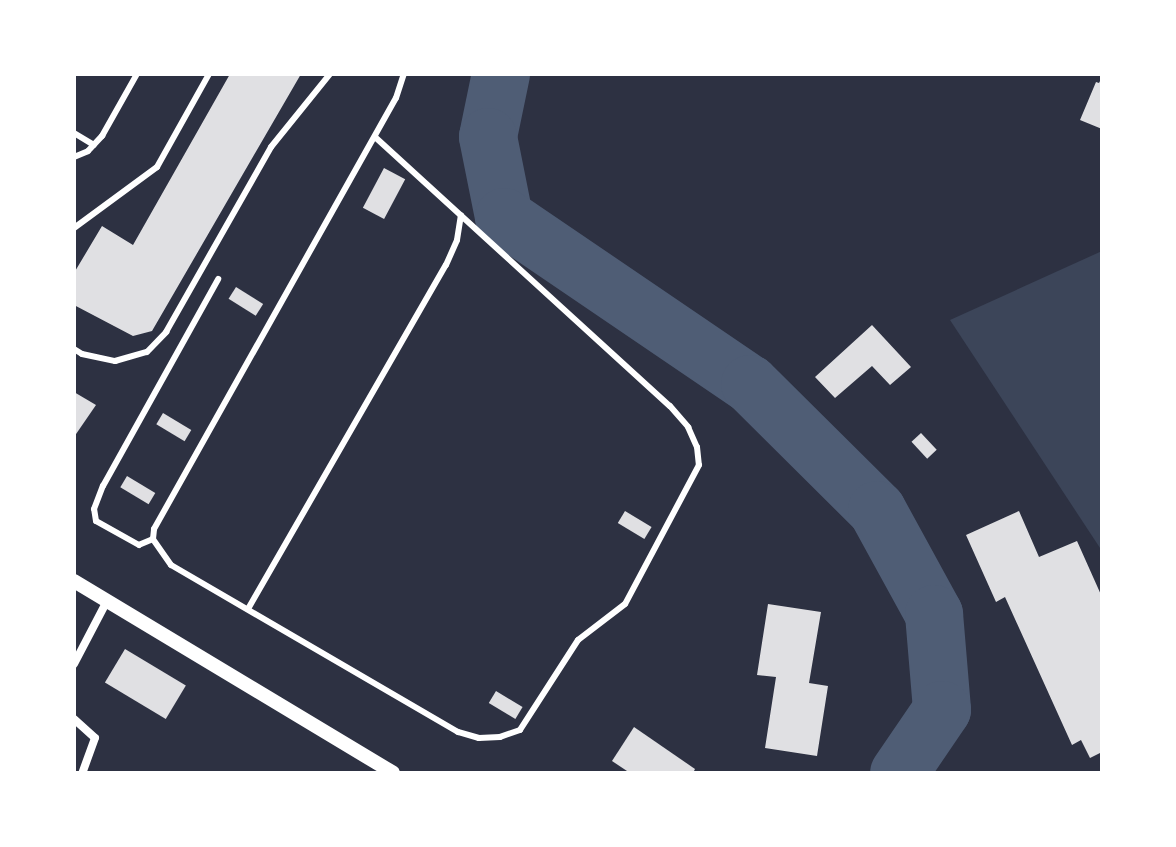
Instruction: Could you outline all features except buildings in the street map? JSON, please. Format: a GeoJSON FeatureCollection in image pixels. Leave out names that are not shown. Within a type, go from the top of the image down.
{"type":"FeatureCollection","features":[{"type":"Feature","properties":{"kind":"street"},"geometry":{"type":"LineString","coordinates":[[74,581],[393,773]]}},
{"type":"Feature","properties":{"kind":"street"},"geometry":{"type":"LineString","coordinates":[[74,664],[107,601]]}},
{"type":"Feature","properties":{"kind":"street"},"geometry":{"type":"LineString","coordinates":[[74,719],[95,738],[82,773]]}},
{"type":"Feature","properties":{"kind":"lane"},"geometry":{"type":"LineString","coordinates":[[74,157],[94,145],[137,74]]}},
{"type":"Feature","properties":{"kind":"lane"},"geometry":{"type":"LineString","coordinates":[[74,228],[157,167],[209,74]]}},
{"type":"Feature","properties":{"kind":"lane"},"geometry":{"type":"LineString","coordinates":[[74,349],[82,354],[115,361],[147,352],[166,332],[271,147],[330,74]]}},
{"type":"Feature","properties":{"kind":"lane"},"geometry":{"type":"LineString","coordinates":[[375,137],[670,406],[688,427],[697,447],[699,465],[625,604],[578,640],[520,730],[479,738],[458,732],[171,565],[153,539],[154,529],[375,137],[396,98],[404,74]]}},
{"type":"Feature","properties":{"kind":"lane"},"geometry":{"type":"LineString","coordinates":[[74,133],[94,145]]}},
{"type":"Feature","properties":{"kind":"lane"},"geometry":{"type":"LineString","coordinates":[[248,609],[446,265],[457,240],[461,215]]}},
{"type":"Feature","properties":{"kind":"lane"},"geometry":{"type":"LineString","coordinates":[[153,539],[139,545],[96,521],[94,509],[103,486],[218,279]]}},
{"type":"Feature","properties":{"kind":"shaded area"},"geometry":{"type":"Polygon","coordinates":[[[1102,251],[1102,551],[950,320],[1102,251]]]}},
{"type":"Feature","properties":{"kind":"waterway"},"geometry":{"type":"LineString","coordinates":[[501,74],[488,137],[504,217],[750,384],[877,510],[934,614],[942,710],[899,773]]}}]}
